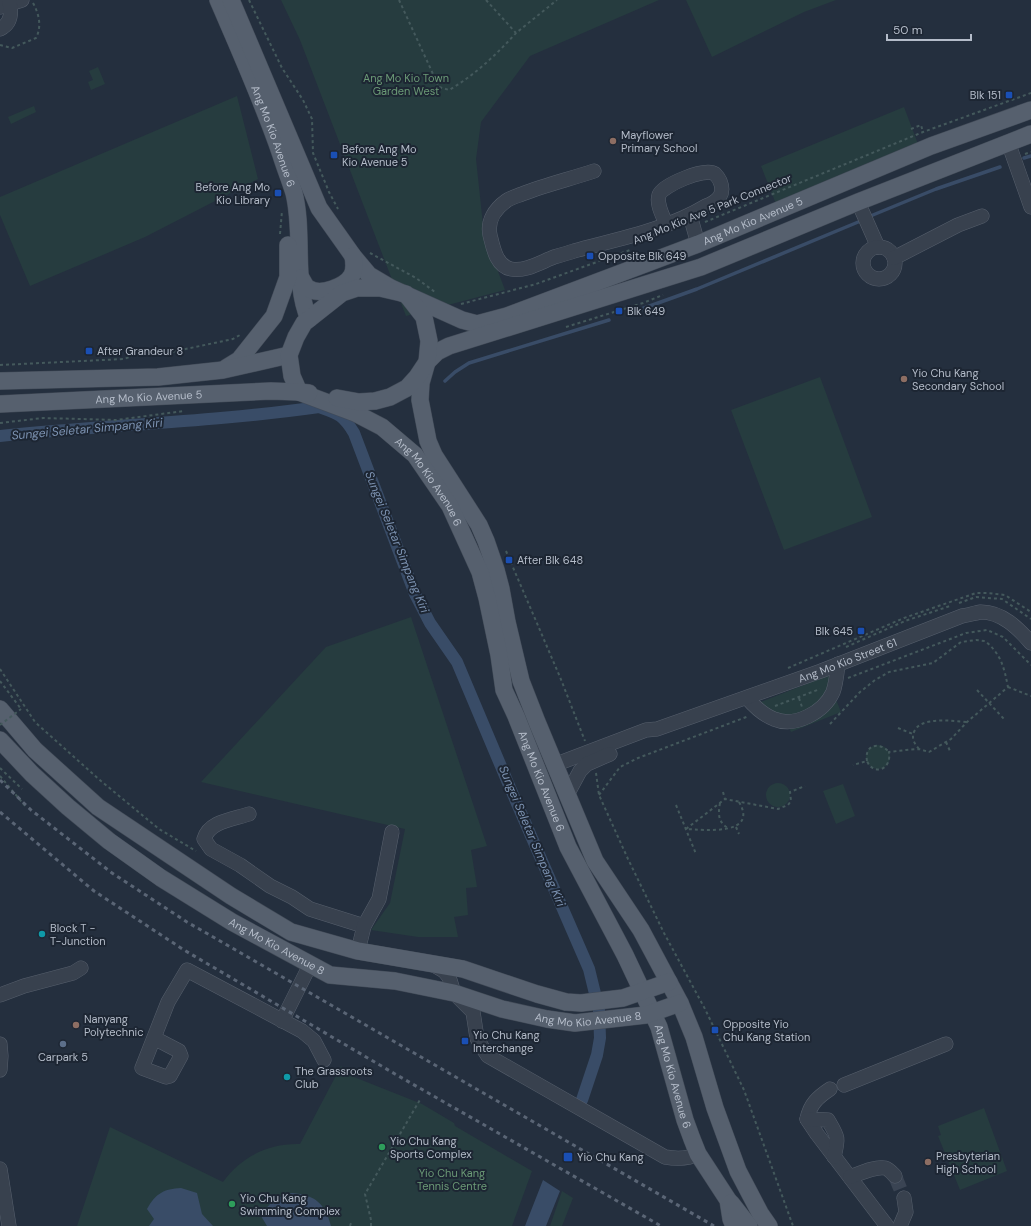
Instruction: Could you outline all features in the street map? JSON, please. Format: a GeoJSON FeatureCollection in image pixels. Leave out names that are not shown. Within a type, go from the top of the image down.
{"type":"FeatureCollection","features":[{"type":"Feature","properties":{"kind":"main road","name":"Ang Mo Kio Avenue 6"},"geometry":{"type":"LineString","coordinates":[[218,0],[268,116],[293,192],[296,203],[300,236],[302,299],[309,319]]}},
{"type":"Feature","properties":{"kind":"main road","name":"Ang Mo Kio Avenue 6"},"geometry":{"type":"LineString","coordinates":[[232,0],[319,208],[360,253],[369,274],[391,288],[406,294]]}},
{"type":"Feature","properties":{"kind":"main road","name":"Ang Mo Kio Avenue 5"},"geometry":{"type":"LineString","coordinates":[[426,362],[443,349],[565,302],[694,229],[1031,110]]}},
{"type":"Feature","properties":{"kind":"main road"},"geometry":{"type":"LineString","coordinates":[[223,370],[239,360],[274,316],[288,277],[288,226],[268,116]]}},
{"type":"Feature","properties":{"kind":"main road","name":"Ang Mo Kio Avenue 5"},"geometry":{"type":"LineString","coordinates":[[406,294],[443,313],[477,324],[702,267],[861,208],[1008,142],[1031,134]]}},
{"type":"Feature","properties":{"kind":"main road"},"geometry":{"type":"LineString","coordinates":[[301,278],[308,288],[314,291],[331,290],[342,286],[352,275],[360,253]]}},
{"type":"Feature","properties":{"kind":"main road"},"geometry":{"type":"LineString","coordinates":[[357,288],[380,288],[406,294],[419,310],[426,323],[429,341],[426,362],[417,377],[407,388],[390,397],[375,401],[359,402],[298,392],[292,376],[289,355],[296,337],[304,323],[309,319],[342,293],[357,288]]}},
{"type":"Feature","properties":{"kind":"main road"},"geometry":{"type":"LineString","coordinates":[[424,414],[430,380],[437,366],[462,341]]}},
{"type":"Feature","properties":{"kind":"main road","name":"Ang Mo Kio Avenue 5"},"geometry":{"type":"LineString","coordinates":[[0,381],[158,377],[223,370],[269,361],[289,355]]}},
{"type":"Feature","properties":{"kind":"main road","name":"Ang Mo Kio Avenue 6"},"geometry":{"type":"LineString","coordinates":[[426,362],[421,383],[420,400],[424,414],[428,441],[434,455],[479,525],[489,548],[501,589],[521,681],[554,765],[595,861],[641,930],[680,1003],[694,1037],[715,1108],[738,1171],[765,1222]]}},
{"type":"Feature","properties":{"kind":"main road","name":"Ang Mo Kio Avenue 5"},"geometry":{"type":"LineString","coordinates":[[0,404],[271,391],[298,392]]}},
{"type":"Feature","properties":{"kind":"main road","name":"Ang Mo Kio Avenue 6"},"geometry":{"type":"LineString","coordinates":[[298,392],[355,413],[382,427],[415,455],[450,506],[480,572],[499,655],[504,690],[516,716],[568,847],[625,955],[652,1013],[664,1044],[685,1120],[698,1154],[728,1200],[731,1219],[734,1226]]}},
{"type":"Feature","properties":{"kind":"main road"},"geometry":{"type":"LineString","coordinates":[[382,427],[381,413],[390,402],[401,400],[409,401],[415,404],[424,414]]}},
{"type":"Feature","properties":{"kind":"main road","name":"Ang Mo Kio Avenue 8"},"geometry":{"type":"LineString","coordinates":[[0,709],[35,750],[98,807],[231,896],[291,932],[358,951],[430,962],[462,969],[566,1002],[581,1003],[623,998],[669,982]]}},
{"type":"Feature","properties":{"kind":"main road","name":"Ang Mo Kio Avenue 8"},"geometry":{"type":"LineString","coordinates":[[0,740],[32,774],[68,807],[109,841],[161,878],[232,922],[330,975],[395,981],[454,993],[502,1009],[547,1019],[575,1022],[652,1013],[680,1003]]}},
{"type":"Feature","properties":{"kind":"main road"},"geometry":{"type":"LineString","coordinates":[[728,1200],[749,1226]]}},
{"type":"Feature","properties":{"kind":"street"},"geometry":{"type":"LineString","coordinates":[[0,29],[10,20],[10,3]]}},
{"type":"Feature","properties":{"kind":"street"},"geometry":{"type":"LineString","coordinates":[[1008,142],[1031,207]]}},
{"type":"Feature","properties":{"kind":"street"},"geometry":{"type":"LineString","coordinates":[[594,171],[530,191],[506,201],[494,212],[489,226],[494,252],[504,266],[512,270],[526,268],[555,257],[666,224],[694,229],[720,195],[722,190],[721,184],[715,174],[710,172],[700,173],[662,189],[659,194],[659,203],[666,224]]}},
{"type":"Feature","properties":{"kind":"street"},"geometry":{"type":"LineString","coordinates":[[861,208],[878,247]]}},
{"type":"Feature","properties":{"kind":"street"},"geometry":{"type":"LineString","coordinates":[[894,258],[958,225],[982,216]]}},
{"type":"Feature","properties":{"kind":"street"},"geometry":{"type":"LineString","coordinates":[[878,247],[886,248],[892,254],[895,262],[894,270],[888,277],[880,279],[872,278],[866,272],[863,264],[864,256],[870,250],[878,247]]}},
{"type":"Feature","properties":{"kind":"street","name":"Ang Mo Kio Street 61"},"geometry":{"type":"LineString","coordinates":[[554,765],[646,730],[657,729],[747,698],[962,616],[980,612],[991,613],[1000,617],[1019,630],[1031,642]]}},
{"type":"Feature","properties":{"kind":"street"},"geometry":{"type":"LineString","coordinates":[[747,698],[761,712],[774,720],[788,721],[802,719],[814,714],[824,705],[833,692],[838,664]]}},
{"type":"Feature","properties":{"kind":"street","name":"Ang Mo Kio Street 61"},"geometry":{"type":"LineString","coordinates":[[567,795],[580,771],[587,764],[650,738],[657,729]]}},
{"type":"Feature","properties":{"kind":"street"},"geometry":{"type":"LineString","coordinates":[[249,814],[217,824],[206,832],[204,839],[211,849],[240,865],[270,886],[292,897],[310,909],[364,926]]}},
{"type":"Feature","properties":{"kind":"street"},"geometry":{"type":"LineString","coordinates":[[358,951],[364,926],[379,899],[392,832]]}},
{"type":"Feature","properties":{"kind":"street"},"geometry":{"type":"LineString","coordinates":[[430,962],[444,971],[449,977],[454,993],[473,1012],[477,1038],[488,1056],[665,1157],[676,1159],[687,1158],[698,1154]]}},
{"type":"Feature","properties":{"kind":"street"},"geometry":{"type":"LineString","coordinates":[[282,1021],[310,965]]}},
{"type":"Feature","properties":{"kind":"street"},"geometry":{"type":"LineString","coordinates":[[0,995],[24,986],[73,973],[81,968]]}},
{"type":"Feature","properties":{"kind":"street"},"geometry":{"type":"LineString","coordinates":[[154,1038],[179,1051],[181,1056],[171,1075],[168,1077],[142,1068],[168,1002],[187,970],[302,1031],[314,1041],[324,1060]]}},
{"type":"Feature","properties":{"kind":"street"},"geometry":{"type":"LineString","coordinates":[[0,1044],[0,1070]]}},
{"type":"Feature","properties":{"kind":"street"},"geometry":{"type":"LineString","coordinates":[[844,1085],[946,1044]]}},
{"type":"Feature","properties":{"kind":"street"},"geometry":{"type":"LineString","coordinates":[[830,1090],[814,1102],[808,1112],[807,1119],[850,1177],[881,1224]]}},
{"type":"Feature","properties":{"kind":"street"},"geometry":{"type":"LineString","coordinates":[[850,1177],[868,1170],[885,1168],[890,1170],[895,1176]]}},
{"type":"Feature","properties":{"kind":"street"},"geometry":{"type":"LineString","coordinates":[[0,1169],[10,1226]]}},
{"type":"Feature","properties":{"kind":"street"},"geometry":{"type":"LineString","coordinates":[[900,1226],[906,1212],[904,1198]]}},
{"type":"Feature","properties":{"kind":"path"},"geometry":{"type":"LineString","coordinates":[[0,45],[12,48],[36,38],[39,32],[40,23],[38,12],[32,0]]}},
{"type":"Feature","properties":{"kind":"path"},"geometry":{"type":"LineString","coordinates":[[249,0],[282,68],[303,100],[312,119],[313,153],[340,212]]}},
{"type":"Feature","properties":{"kind":"path"},"geometry":{"type":"LineString","coordinates":[[399,0],[439,87],[449,90],[478,70],[516,33],[557,0]]}},
{"type":"Feature","properties":{"kind":"path"},"geometry":{"type":"LineString","coordinates":[[486,0],[516,33]]}},
{"type":"Feature","properties":{"kind":"path","name":"Ang Mo Kio Ave 5 Park Connector"},"geometry":{"type":"LineString","coordinates":[[694,229],[923,132],[1031,93]]}},
{"type":"Feature","properties":{"kind":"path"},"geometry":{"type":"LineString","coordinates":[[911,129],[921,125],[923,132]]}},
{"type":"Feature","properties":{"kind":"path"},"geometry":{"type":"LineString","coordinates":[[280,241],[282,212]]}},
{"type":"Feature","properties":{"kind":"path","name":"Ang Mo Kio Ave 5 Park Connector"},"geometry":{"type":"LineString","coordinates":[[461,303],[535,285],[634,249]]}},
{"type":"Feature","properties":{"kind":"path"},"geometry":{"type":"LineString","coordinates":[[360,253],[372,255],[389,262],[416,278],[441,296]]}},
{"type":"Feature","properties":{"kind":"path"},"geometry":{"type":"LineString","coordinates":[[0,365],[124,359],[135,355],[166,353],[233,339],[243,334]]}},
{"type":"Feature","properties":{"kind":"path"},"geometry":{"type":"LineString","coordinates":[[0,423],[43,418],[116,420],[184,411]]}},
{"type":"Feature","properties":{"kind":"path"},"geometry":{"type":"LineString","coordinates":[[395,530],[417,588],[428,611]]}},
{"type":"Feature","properties":{"kind":"path"},"geometry":{"type":"LineString","coordinates":[[787,669],[904,618],[976,593],[1005,595],[1031,612]]}},
{"type":"Feature","properties":{"kind":"path"},"geometry":{"type":"LineString","coordinates":[[599,795],[620,767],[638,758],[966,633],[987,630],[1003,637],[1031,665]]}},
{"type":"Feature","properties":{"kind":"path"},"geometry":{"type":"LineString","coordinates":[[830,724],[860,692],[875,680],[889,672],[933,663],[961,642],[969,640],[985,641],[997,654],[1004,667],[1008,687]]}},
{"type":"Feature","properties":{"kind":"path"},"geometry":{"type":"LineString","coordinates":[[0,669],[35,722],[101,781],[159,829],[198,852]]}},
{"type":"Feature","properties":{"kind":"path"},"geometry":{"type":"LineString","coordinates":[[0,681],[21,709],[0,725]]}},
{"type":"Feature","properties":{"kind":"path"},"geometry":{"type":"LineString","coordinates":[[1008,687],[1031,696]]}},
{"type":"Feature","properties":{"kind":"path"},"geometry":{"type":"LineString","coordinates":[[889,752],[919,749],[929,752],[951,740],[967,722],[1008,687]]}},
{"type":"Feature","properties":{"kind":"path"},"geometry":{"type":"LineString","coordinates":[[977,690],[1004,719]]}},
{"type":"Feature","properties":{"kind":"path"},"geometry":{"type":"LineString","coordinates":[[919,749],[913,741],[913,734],[916,727],[924,723],[940,720],[967,722]]}},
{"type":"Feature","properties":{"kind":"path"},"geometry":{"type":"LineString","coordinates":[[898,728],[913,734]]}},
{"type":"Feature","properties":{"kind":"path"},"geometry":{"type":"LineString","coordinates":[[946,742],[950,751]]}},
{"type":"Feature","properties":{"kind":"path"},"geometry":{"type":"LineString","coordinates":[[879,745],[885,747],[889,752],[890,759],[888,765],[882,769],[872,768],[867,761],[867,752],[872,747],[879,745]]}},
{"type":"Feature","properties":{"kind":"path"},"geometry":{"type":"LineString","coordinates":[[853,765],[867,761]]}},
{"type":"Feature","properties":{"kind":"path"},"geometry":{"type":"LineString","coordinates":[[0,768],[22,789]]}},
{"type":"Feature","properties":{"kind":"path"},"geometry":{"type":"LineString","coordinates":[[0,776],[26,807]]}},
{"type":"Feature","properties":{"kind":"path"},"geometry":{"type":"LineString","coordinates":[[686,829],[725,799],[778,810],[788,805],[791,801],[790,792],[805,786]]}},
{"type":"Feature","properties":{"kind":"path"},"geometry":{"type":"LineString","coordinates":[[723,792],[725,799]]}},
{"type":"Feature","properties":{"kind":"path"},"geometry":{"type":"LineString","coordinates":[[686,829],[729,829],[736,827],[742,821],[743,816],[742,807],[739,802]]}},
{"type":"Feature","properties":{"kind":"path"},"geometry":{"type":"LineString","coordinates":[[720,803],[718,813],[719,818],[724,826],[729,829]]}},
{"type":"Feature","properties":{"kind":"path"},"geometry":{"type":"LineString","coordinates":[[676,805],[696,854]]}},
{"type":"Feature","properties":{"kind":"path"},"geometry":{"type":"LineString","coordinates":[[736,827],[739,834]]}},
{"type":"Feature","properties":{"kind":"path"},"geometry":{"type":"LineString","coordinates":[[694,988],[744,1090],[793,1226]]}},
{"type":"Feature","properties":{"kind":"path"},"geometry":{"type":"LineString","coordinates":[[371,1226],[371,1220],[364,1194],[421,1098]]}},
{"type":"Feature","properties":{"kind":"green space","name":"Ang Mo Kio Town Garden West"},"geometry":{"type":"Polygon","coordinates":[[[281,0],[659,0],[530,56],[481,122],[476,159],[484,234],[505,290],[406,316],[300,40],[281,0]]]}},
{"type":"Feature","properties":{"kind":"green space"},"geometry":{"type":"Polygon","coordinates":[[[686,0],[836,0],[804,12],[712,57],[686,0]]]}},
{"type":"Feature","properties":{"kind":"green space"},"geometry":{"type":"Polygon","coordinates":[[[98,67],[105,84],[91,90],[88,82],[93,80],[89,71],[98,67]]]}},
{"type":"Feature","properties":{"kind":"green space"},"geometry":{"type":"Polygon","coordinates":[[[237,96],[258,179],[145,237],[30,286],[0,215],[0,197],[237,96]]]}},
{"type":"Feature","properties":{"kind":"green space"},"geometry":{"type":"Polygon","coordinates":[[[34,106],[36,112],[11,124],[8,117],[34,106]]]}},
{"type":"Feature","properties":{"kind":"green space"},"geometry":{"type":"Polygon","coordinates":[[[904,107],[918,144],[776,204],[761,166],[904,107]]]}},
{"type":"Feature","properties":{"kind":"green space"},"geometry":{"type":"Polygon","coordinates":[[[820,377],[872,517],[784,550],[731,410],[820,377]]]}},
{"type":"Feature","properties":{"kind":"green space"},"geometry":{"type":"Polygon","coordinates":[[[411,617],[487,846],[471,850],[477,887],[466,888],[468,915],[454,917],[458,937],[418,937],[371,930],[390,903],[405,829],[201,782],[326,647],[411,617]]]}},
{"type":"Feature","properties":{"kind":"green space"},"geometry":{"type":"Polygon","coordinates":[[[837,672],[833,692],[841,712],[791,732],[786,721],[753,705],[837,672]]]}},
{"type":"Feature","properties":{"kind":"green space"},"geometry":{"type":"Polygon","coordinates":[[[878,745],[883,746],[889,752],[889,762],[883,768],[878,769],[873,768],[867,762],[866,757],[867,752],[873,746],[878,745]]]}},
{"type":"Feature","properties":{"kind":"green space"},"geometry":{"type":"Polygon","coordinates":[[[778,783],[783,784],[789,790],[789,800],[783,806],[778,807],[773,806],[767,800],[766,795],[767,790],[773,784],[778,783]]]}},
{"type":"Feature","properties":{"kind":"green space"},"geometry":{"type":"Polygon","coordinates":[[[843,784],[855,816],[836,824],[823,791],[843,784]]]}},
{"type":"Feature","properties":{"kind":"green space","name":"Yio Chu Kang Sports Complex"},"geometry":{"type":"Polygon","coordinates":[[[341,1066],[349,1075],[422,1104],[454,1123],[455,1126],[532,1171],[512,1226],[77,1226],[110,1127],[223,1182],[238,1165],[256,1153],[277,1146],[300,1144],[341,1066]]]}},
{"type":"Feature","properties":{"kind":"green space"},"geometry":{"type":"Polygon","coordinates":[[[984,1108],[1007,1171],[960,1190],[938,1136],[941,1135],[938,1126],[984,1108]]]}},
{"type":"Feature","properties":{"kind":"green space"},"geometry":{"type":"Polygon","coordinates":[[[562,1191],[573,1198],[562,1226],[550,1226],[562,1191]]]}},
{"type":"Feature","properties":{"kind":"water"},"geometry":{"type":"Polygon","coordinates":[[[543,1180],[560,1191],[546,1226],[525,1226],[543,1180]]]}},
{"type":"Feature","properties":{"kind":"water"},"geometry":{"type":"Polygon","coordinates":[[[181,1188],[197,1193],[202,1214],[213,1226],[149,1226],[154,1219],[147,1209],[154,1199],[165,1191],[181,1188]]]}},
{"type":"Feature","properties":{"kind":"water"},"geometry":{"type":"Polygon","coordinates":[[[292,1193],[313,1198],[318,1202],[326,1211],[331,1226],[267,1226],[261,1216],[264,1211],[278,1198],[292,1193]]]}},
{"type":"Feature","properties":{"kind":"waterway"},"geometry":{"type":"LineString","coordinates":[[1024,158],[1031,156]]}},
{"type":"Feature","properties":{"kind":"waterway"},"geometry":{"type":"LineString","coordinates":[[868,217],[936,189],[1000,167]]}},
{"type":"Feature","properties":{"kind":"waterway"},"geometry":{"type":"LineString","coordinates":[[633,312],[697,289],[863,220]]}},
{"type":"Feature","properties":{"kind":"waterway"},"geometry":{"type":"LineString","coordinates":[[445,381],[469,363],[609,320]]}},
{"type":"Feature","properties":{"kind":"waterway","name":"Sungei Seletar Simpang Kiri"},"geometry":{"type":"LineString","coordinates":[[0,436],[199,420],[319,407],[340,416],[347,422],[354,433],[415,594],[430,623],[457,662],[589,969],[599,1010],[600,1038],[597,1055],[582,1100]]}},
{"type":"Feature","properties":{"kind":"waterway","name":"Sungei Seletar Simpang Kiri"},"geometry":{"type":"LineString","coordinates":[[370,477],[371,470]]}},
{"type":"Feature","properties":{"kind":"tunnel"},"geometry":{"type":"LineString","coordinates":[[895,1176],[904,1198]]}},
{"type":"Feature","properties":{"kind":"railway"},"geometry":{"type":"LineString","coordinates":[[0,780],[31,810],[112,873],[187,922],[714,1226]]}},
{"type":"Feature","properties":{"kind":"railway"},"geometry":{"type":"LineString","coordinates":[[0,812],[94,891],[184,950],[395,1074],[661,1226]]}},
{"type":"Feature","properties":{"kind":"place","name":"Blk 151"},"geometry":{"type":"Point","coordinates":[1009,95]}},
{"type":"Feature","properties":{"kind":"place","name":"Mayflower Primary School"},"geometry":{"type":"Point","coordinates":[613,141]}},
{"type":"Feature","properties":{"kind":"place","name":"Before Ang Mo Kio Avenue 5"},"geometry":{"type":"Point","coordinates":[334,155]}},
{"type":"Feature","properties":{"kind":"place","name":"Before Ang Mo Kio Library"},"geometry":{"type":"Point","coordinates":[278,193]}},
{"type":"Feature","properties":{"kind":"place","name":"Opposite Blk 649"},"geometry":{"type":"Point","coordinates":[590,256]}},
{"type":"Feature","properties":{"kind":"place","name":"Blk 649"},"geometry":{"type":"Point","coordinates":[619,311]}},
{"type":"Feature","properties":{"kind":"place","name":"After Grandeur 8"},"geometry":{"type":"Point","coordinates":[89,351]}},
{"type":"Feature","properties":{"kind":"place","name":"Yio Chu Kang Secondary School"},"geometry":{"type":"Point","coordinates":[904,379]}},
{"type":"Feature","properties":{"kind":"place","name":"After Blk 648"},"geometry":{"type":"Point","coordinates":[509,560]}},
{"type":"Feature","properties":{"kind":"place","name":"Blk 645"},"geometry":{"type":"Point","coordinates":[861,631]}},
{"type":"Feature","properties":{"kind":"place","name":"Block T - T-Junction"},"geometry":{"type":"Point","coordinates":[42,934]}},
{"type":"Feature","properties":{"kind":"place","name":"Nanyang Polytechnic"},"geometry":{"type":"Point","coordinates":[76,1025]}},
{"type":"Feature","properties":{"kind":"place","name":"Opposite Yio Chu Kang Station"},"geometry":{"type":"Point","coordinates":[715,1030]}},
{"type":"Feature","properties":{"kind":"place","name":"Yio Chu Kang Interchange"},"geometry":{"type":"Point","coordinates":[465,1041]}},
{"type":"Feature","properties":{"kind":"place","name":"Carpark 5"},"geometry":{"type":"Point","coordinates":[63,1044]}},
{"type":"Feature","properties":{"kind":"place","name":"The Grassroots Club"},"geometry":{"type":"Point","coordinates":[287,1077]}},
{"type":"Feature","properties":{"kind":"place","name":"Yio Chu Kang Sports Complex"},"geometry":{"type":"Point","coordinates":[382,1147]}},
{"type":"Feature","properties":{"kind":"place","name":"Yio Chu Kang"},"geometry":{"type":"Point","coordinates":[568,1157]}},
{"type":"Feature","properties":{"kind":"place","name":"Presbyterian High School"},"geometry":{"type":"Point","coordinates":[928,1162]}},
{"type":"Feature","properties":{"kind":"place","name":"Yio Chu Kang Swimming Complex"},"geometry":{"type":"Point","coordinates":[232,1204]}},
{"type":"Feature","properties":{"kind":"park label","name":"Yio Chu Kang Tennis Centre"},"geometry":{"type":"Point","coordinates":[452,1179]}}]}
